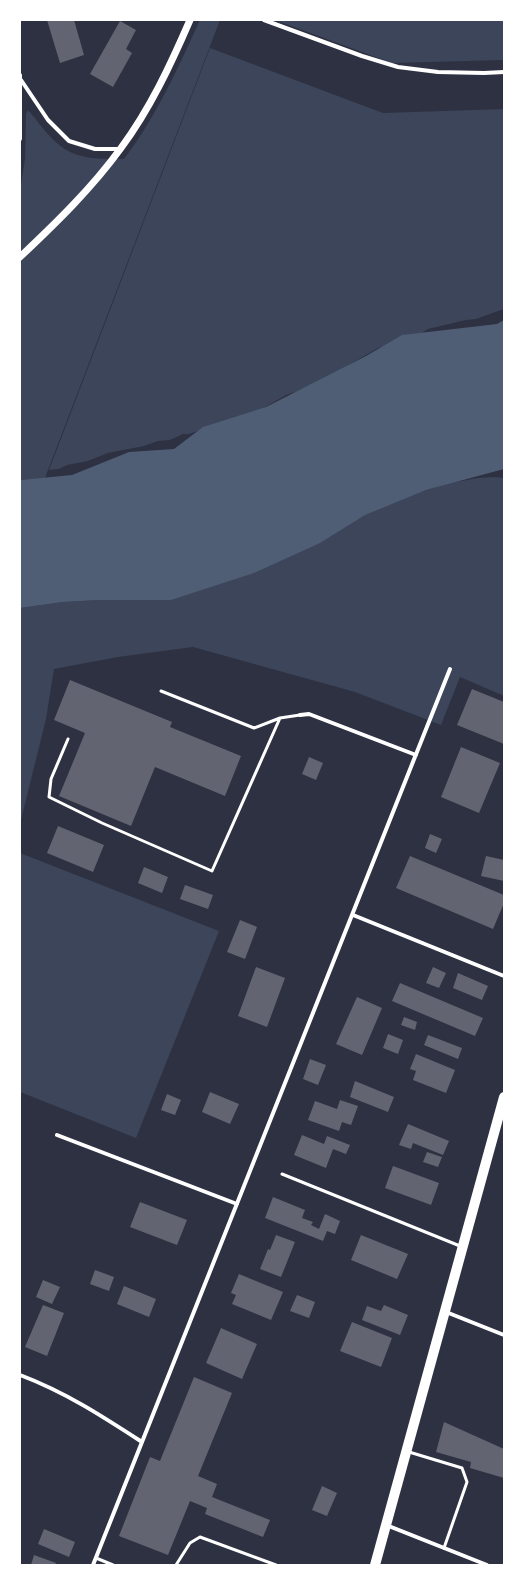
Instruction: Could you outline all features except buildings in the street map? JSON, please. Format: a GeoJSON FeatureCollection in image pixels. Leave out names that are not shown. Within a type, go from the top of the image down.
{"type":"FeatureCollection","features":[{"type":"Feature","properties":{"kind":"main road"},"geometry":{"type":"LineString","coordinates":[[375,1565],[504,1097]]}},
{"type":"Feature","properties":{"kind":"street"},"geometry":{"type":"LineString","coordinates":[[20,257],[71,209],[121,149],[145,114],[172,61],[190,20]]}},
{"type":"Feature","properties":{"kind":"street"},"geometry":{"type":"LineString","coordinates":[[264,20],[362,56],[398,67],[438,72],[504,72]]}},
{"type":"Feature","properties":{"kind":"street"},"geometry":{"type":"LineString","coordinates":[[20,78],[48,120],[69,141],[95,149],[121,149]]}},
{"type":"Feature","properties":{"kind":"street"},"geometry":{"type":"LineString","coordinates":[[20,78],[20,139]]}},
{"type":"Feature","properties":{"kind":"street"},"geometry":{"type":"LineString","coordinates":[[93,1565],[450,669]]}},
{"type":"Feature","properties":{"kind":"street"},"geometry":{"type":"LineString","coordinates":[[300,715],[308,714],[416,755]]}},
{"type":"Feature","properties":{"kind":"street"},"geometry":{"type":"LineString","coordinates":[[353,915],[504,976]]}},
{"type":"Feature","properties":{"kind":"street"},"geometry":{"type":"LineString","coordinates":[[57,1135],[237,1204]]}},
{"type":"Feature","properties":{"kind":"street"},"geometry":{"type":"LineString","coordinates":[[444,1311],[504,1335]]}},
{"type":"Feature","properties":{"kind":"street"},"geometry":{"type":"LineString","coordinates":[[20,1375],[38,1382],[90,1408],[142,1442]]}},
{"type":"Feature","properties":{"kind":"street"},"geometry":{"type":"LineString","coordinates":[[386,1524],[487,1565]]}},
{"type":"Feature","properties":{"kind":"lane"},"geometry":{"type":"LineString","coordinates":[[161,691],[254,728],[280,718],[300,715]]}},
{"type":"Feature","properties":{"kind":"lane"},"geometry":{"type":"LineString","coordinates":[[68,739],[51,779],[49,797],[212,871],[280,718]]}},
{"type":"Feature","properties":{"kind":"lane"},"geometry":{"type":"LineString","coordinates":[[282,1174],[462,1247]]}},
{"type":"Feature","properties":{"kind":"lane"},"geometry":{"type":"LineString","coordinates":[[406,1451],[462,1468],[467,1482],[444,1548]]}},
{"type":"Feature","properties":{"kind":"lane"},"geometry":{"type":"LineString","coordinates":[[176,1565],[190,1543],[200,1537],[276,1565]]}},
{"type":"Feature","properties":{"kind":"lane"},"geometry":{"type":"LineString","coordinates":[[96,1558],[113,1565]]}},
{"type":"Feature","properties":{"kind":"shaded area"},"geometry":{"type":"Polygon","coordinates":[[[200,20],[220,20],[45,478],[20,480],[20,190],[25,159],[26,114],[28,110],[53,139],[64,149],[72,153],[80,156],[106,159],[124,159],[136,143],[156,109],[175,74],[200,20]]]}},
{"type":"Feature","properties":{"kind":"shaded area"},"geometry":{"type":"Polygon","coordinates":[[[275,20],[504,20],[504,60],[392,63],[275,20]]]}},
{"type":"Feature","properties":{"kind":"shaded area"},"geometry":{"type":"Polygon","coordinates":[[[210,48],[383,113],[504,109],[504,309],[476,319],[428,329],[415,337],[378,348],[312,386],[286,395],[260,410],[189,434],[183,434],[170,440],[158,441],[144,446],[108,453],[88,461],[67,465],[59,469],[49,470],[210,48]]]}},
{"type":"Feature","properties":{"kind":"shaded area"},"geometry":{"type":"Polygon","coordinates":[[[504,320],[504,469],[426,490],[365,515],[320,543],[254,573],[171,600],[99,600],[63,602],[20,608],[20,480],[72,475],[129,452],[174,449],[203,427],[266,407],[366,356],[402,335],[497,324],[504,320]]]}},
{"type":"Feature","properties":{"kind":"shaded area"},"geometry":{"type":"Polygon","coordinates":[[[494,477],[504,478],[504,696],[460,677],[441,725],[355,692],[193,647],[118,657],[54,669],[46,719],[20,824],[20,608],[63,602],[99,600],[171,600],[335,517],[450,483],[494,477]]]}},
{"type":"Feature","properties":{"kind":"shaded area"},"geometry":{"type":"Polygon","coordinates":[[[20,853],[219,931],[136,1138],[20,1092],[20,853]]]}}]}
